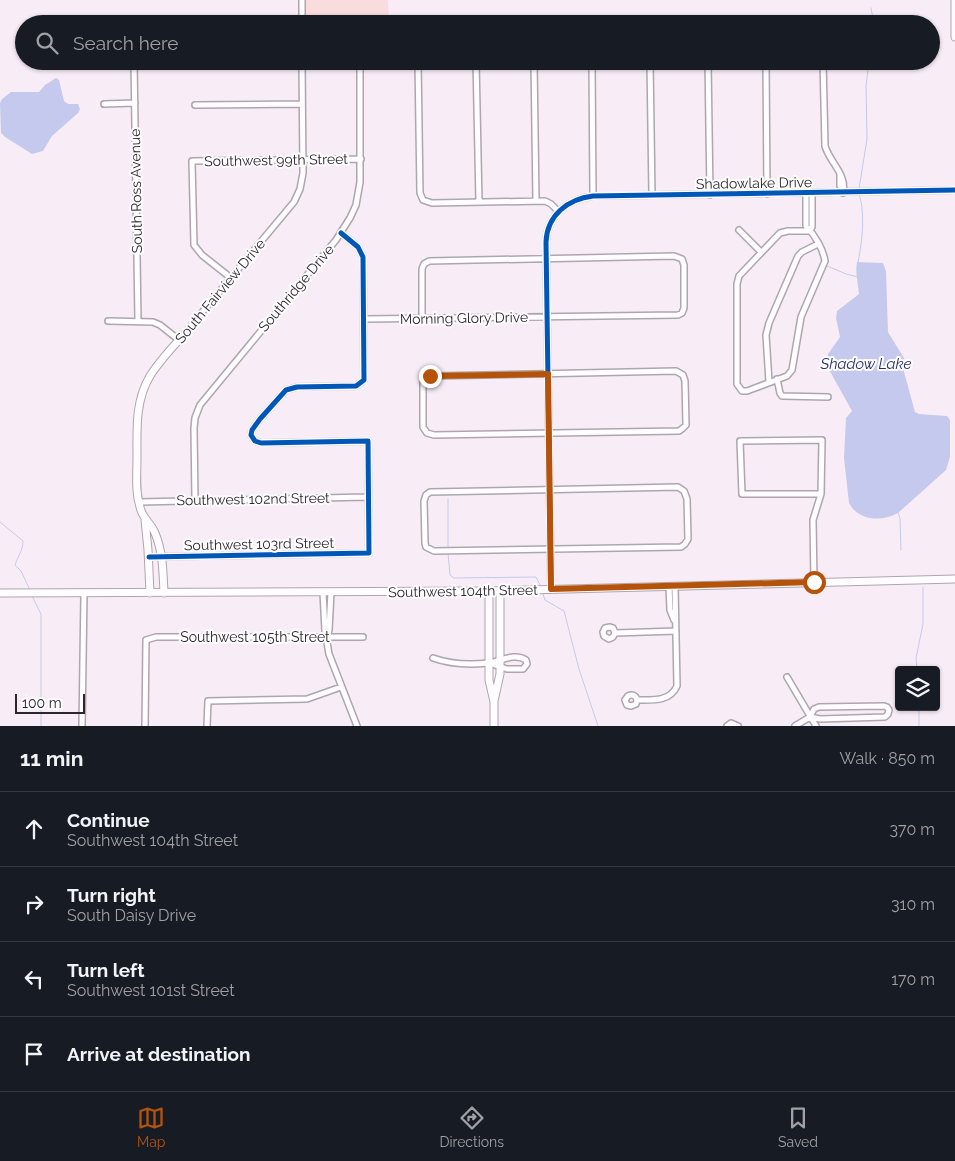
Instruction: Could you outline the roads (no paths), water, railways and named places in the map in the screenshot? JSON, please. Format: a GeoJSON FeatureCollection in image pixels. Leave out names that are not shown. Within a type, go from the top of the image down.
{"type":"FeatureCollection","features":[{"type":"Feature","properties":{"kind":"main road"},"geometry":{"type":"LineString","coordinates":[[955,0],[955,37]]}},
{"type":"Feature","properties":{"kind":"main road","name":"South Fairview Drive"},"geometry":{"type":"LineString","coordinates":[[150,593],[145,520],[139,502],[138,405],[150,376],[179,340]]}},
{"type":"Feature","properties":{"kind":"main road","name":"South Fairview Drive"},"geometry":{"type":"LineString","coordinates":[[145,520],[151,525],[162,557],[164,593]]}},
{"type":"Feature","properties":{"kind":"main road","name":"Southwest 104th Street"},"geometry":{"type":"LineString","coordinates":[[0,593],[489,591],[955,579]]}},
{"type":"Feature","properties":{"kind":"main road"},"geometry":{"type":"LineString","coordinates":[[494,702],[500,681],[500,590]]}},
{"type":"Feature","properties":{"kind":"main road"},"geometry":{"type":"LineString","coordinates":[[489,591],[489,680],[494,702],[494,726]]}},
{"type":"Feature","properties":{"kind":"street"},"geometry":{"type":"LineString","coordinates":[[302,0],[302,15]]}},
{"type":"Feature","properties":{"kind":"street","name":"South Ross Avenue"},"geometry":{"type":"LineString","coordinates":[[134,70],[138,321]]}},
{"type":"Feature","properties":{"kind":"street","name":"South Fairview Drive"},"geometry":{"type":"LineString","coordinates":[[179,340],[296,198],[302,185],[302,70]]}},
{"type":"Feature","properties":{"kind":"street","name":"Southridge Drive"},"geometry":{"type":"LineString","coordinates":[[195,500],[194,428],[195,418],[200,405],[341,233],[350,218],[358,196],[361,177],[360,70]]}},
{"type":"Feature","properties":{"kind":"street"},"geometry":{"type":"LineString","coordinates":[[418,70],[420,193],[423,200],[432,203],[536,201],[547,202],[558,211],[547,232],[546,259],[550,490],[548,589]]}},
{"type":"Feature","properties":{"kind":"street"},"geometry":{"type":"LineString","coordinates":[[476,70],[478,202]]}},
{"type":"Feature","properties":{"kind":"street"},"geometry":{"type":"LineString","coordinates":[[534,70],[536,201]]}},
{"type":"Feature","properties":{"kind":"street"},"geometry":{"type":"LineString","coordinates":[[592,70],[593,196]]}},
{"type":"Feature","properties":{"kind":"street"},"geometry":{"type":"LineString","coordinates":[[650,70],[652,195]]}},
{"type":"Feature","properties":{"kind":"street"},"geometry":{"type":"LineString","coordinates":[[708,70],[710,195]]}},
{"type":"Feature","properties":{"kind":"street"},"geometry":{"type":"LineString","coordinates":[[766,70],[768,194]]}},
{"type":"Feature","properties":{"kind":"street"},"geometry":{"type":"LineString","coordinates":[[824,70],[825,146],[844,181],[843,193]]}},
{"type":"Feature","properties":{"kind":"street"},"geometry":{"type":"LineString","coordinates":[[104,104],[135,103]]}},
{"type":"Feature","properties":{"kind":"street"},"geometry":{"type":"LineString","coordinates":[[195,105],[302,104]]}},
{"type":"Feature","properties":{"kind":"street","name":"Southwest 99th Street"},"geometry":{"type":"LineString","coordinates":[[231,278],[202,255],[194,245],[192,161],[361,159]]}},
{"type":"Feature","properties":{"kind":"street","name":"Shadowlake Drive"},"geometry":{"type":"LineString","coordinates":[[558,211],[578,199],[593,196],[955,190]]}},
{"type":"Feature","properties":{"kind":"street"},"geometry":{"type":"LineString","coordinates":[[806,193],[806,226],[810,231],[818,244],[824,257],[824,264],[801,317],[792,370],[789,374],[747,391],[742,391],[737,384],[737,281],[740,274],[782,232],[810,231]]}},
{"type":"Feature","properties":{"kind":"street"},"geometry":{"type":"LineString","coordinates":[[810,231],[812,227],[812,193]]}},
{"type":"Feature","properties":{"kind":"street"},"geometry":{"type":"LineString","coordinates":[[739,230],[761,252]]}},
{"type":"Feature","properties":{"kind":"street"},"geometry":{"type":"LineString","coordinates":[[341,233],[362,253],[364,265],[365,373],[363,382],[356,386],[297,387],[286,390],[280,394],[251,434],[255,440],[261,443],[368,441],[367,497]]}},
{"type":"Feature","properties":{"kind":"street"},"geometry":{"type":"LineString","coordinates":[[768,382],[766,335],[769,323],[798,256],[818,244]]}},
{"type":"Feature","properties":{"kind":"street","name":"Morning Glory Drive"},"geometry":{"type":"LineString","coordinates":[[365,319],[675,316],[683,312],[685,306],[684,265],[680,258],[674,256],[546,259]]}},
{"type":"Feature","properties":{"kind":"street"},"geometry":{"type":"LineString","coordinates":[[422,318],[422,268],[424,264],[429,262],[546,259]]}},
{"type":"Feature","properties":{"kind":"street"},"geometry":{"type":"LineString","coordinates":[[108,321],[156,323],[179,340]]}},
{"type":"Feature","properties":{"kind":"street"},"geometry":{"type":"LineString","coordinates":[[676,371],[683,375],[685,381],[686,423],[684,428],[676,431],[434,435],[425,432],[423,424],[423,387],[425,380],[434,375],[548,374],[676,371]]}},
{"type":"Feature","properties":{"kind":"street"},"geometry":{"type":"LineString","coordinates":[[777,379],[782,396],[828,397]]}},
{"type":"Feature","properties":{"kind":"street"},"geometry":{"type":"LineString","coordinates":[[814,582],[813,520],[821,494],[822,440],[740,441],[742,494],[821,494]]}},
{"type":"Feature","properties":{"kind":"street"},"geometry":{"type":"LineString","coordinates":[[678,488],[684,491],[687,499],[688,538],[685,544],[678,547],[451,549],[434,551],[428,548],[425,543],[424,501],[428,493],[434,491],[550,490],[678,488]]}},
{"type":"Feature","properties":{"kind":"street","name":"Southwest 102nd Street"},"geometry":{"type":"LineString","coordinates":[[139,502],[367,497]]}},
{"type":"Feature","properties":{"kind":"street","name":"Southwest 103rd Street"},"geometry":{"type":"LineString","coordinates":[[149,557],[369,553],[367,497]]}},
{"type":"Feature","properties":{"kind":"street"},"geometry":{"type":"LineString","coordinates":[[637,700],[661,699],[676,689],[678,676],[672,586]]}},
{"type":"Feature","properties":{"kind":"street"},"geometry":{"type":"LineString","coordinates":[[323,592],[329,654],[357,726]]}},
{"type":"Feature","properties":{"kind":"street"},"geometry":{"type":"LineString","coordinates":[[327,637],[330,630],[332,592]]}},
{"type":"Feature","properties":{"kind":"street"},"geometry":{"type":"LineString","coordinates":[[82,726],[84,594]]}},
{"type":"Feature","properties":{"kind":"street"},"geometry":{"type":"LineString","coordinates":[[615,633],[676,631]]}},
{"type":"Feature","properties":{"kind":"street","name":"Southwest 105th Street"},"geometry":{"type":"LineString","coordinates":[[145,726],[146,640],[156,637],[363,637]]}},
{"type":"Feature","properties":{"kind":"street"},"geometry":{"type":"LineString","coordinates":[[433,658],[449,663],[500,663]]}},
{"type":"Feature","properties":{"kind":"street"},"geometry":{"type":"LineString","coordinates":[[787,678],[816,726]]}},
{"type":"Feature","properties":{"kind":"street"},"geometry":{"type":"LineString","coordinates":[[207,726],[208,701],[307,699],[341,687]]}},
{"type":"Feature","properties":{"kind":"street"},"geometry":{"type":"LineString","coordinates":[[795,726],[810,717],[814,709],[823,707],[884,706],[888,707],[889,710],[885,717],[820,719],[810,717]]}},
{"type":"Feature","properties":{"kind":"street"},"geometry":{"type":"LineString","coordinates":[[727,726],[733,723],[738,726]]}},
{"type":"Feature","properties":{"kind":"water"},"geometry":{"type":"Polygon","coordinates":[[[56,78],[59,80],[64,101],[68,104],[78,104],[80,109],[52,136],[43,151],[32,154],[1,133],[0,103],[11,92],[39,92],[45,85],[56,78]]]}},
{"type":"Feature","properties":{"kind":"water","name":"Shadow Lake"},"geometry":{"type":"Polygon","coordinates":[[[857,262],[883,263],[886,271],[888,332],[904,358],[904,372],[915,412],[947,416],[950,420],[950,457],[946,470],[898,513],[878,519],[858,513],[849,503],[844,458],[846,418],[852,411],[827,366],[828,354],[840,337],[836,318],[837,311],[859,294],[856,274],[857,262]]]}},
{"type":"Feature","properties":{"kind":"waterway"},"geometry":{"type":"LineString","coordinates":[[871,8],[872,15]]}},
{"type":"Feature","properties":{"kind":"waterway"},"geometry":{"type":"LineString","coordinates":[[859,189],[867,139],[866,86],[868,70]]}},
{"type":"Feature","properties":{"kind":"waterway"},"geometry":{"type":"LineString","coordinates":[[858,263],[863,223],[859,193]]}},
{"type":"Feature","properties":{"kind":"waterway"},"geometry":{"type":"LineString","coordinates":[[825,265],[858,277]]}},
{"type":"Feature","properties":{"kind":"waterway"},"geometry":{"type":"LineString","coordinates":[[448,499],[448,549]]}},
{"type":"Feature","properties":{"kind":"waterway"},"geometry":{"type":"LineString","coordinates":[[898,513],[900,518],[901,550]]}},
{"type":"Feature","properties":{"kind":"waterway"},"geometry":{"type":"LineString","coordinates":[[0,522],[23,541],[15,565],[21,571],[30,590]]}},
{"type":"Feature","properties":{"kind":"waterway"},"geometry":{"type":"LineString","coordinates":[[448,553],[450,575],[454,578],[536,577],[541,587]]}},
{"type":"Feature","properties":{"kind":"waterway"},"geometry":{"type":"LineString","coordinates":[[917,666],[916,658],[923,624],[923,587]]}},
{"type":"Feature","properties":{"kind":"waterway"},"geometry":{"type":"LineString","coordinates":[[543,594],[545,600],[564,611],[579,669],[598,726]]}},
{"type":"Feature","properties":{"kind":"waterway"},"geometry":{"type":"LineString","coordinates":[[32,596],[41,614],[41,726]]}},
{"type":"Feature","properties":{"kind":"waterway"},"geometry":{"type":"LineString","coordinates":[[919,711],[919,726]]}}]}
